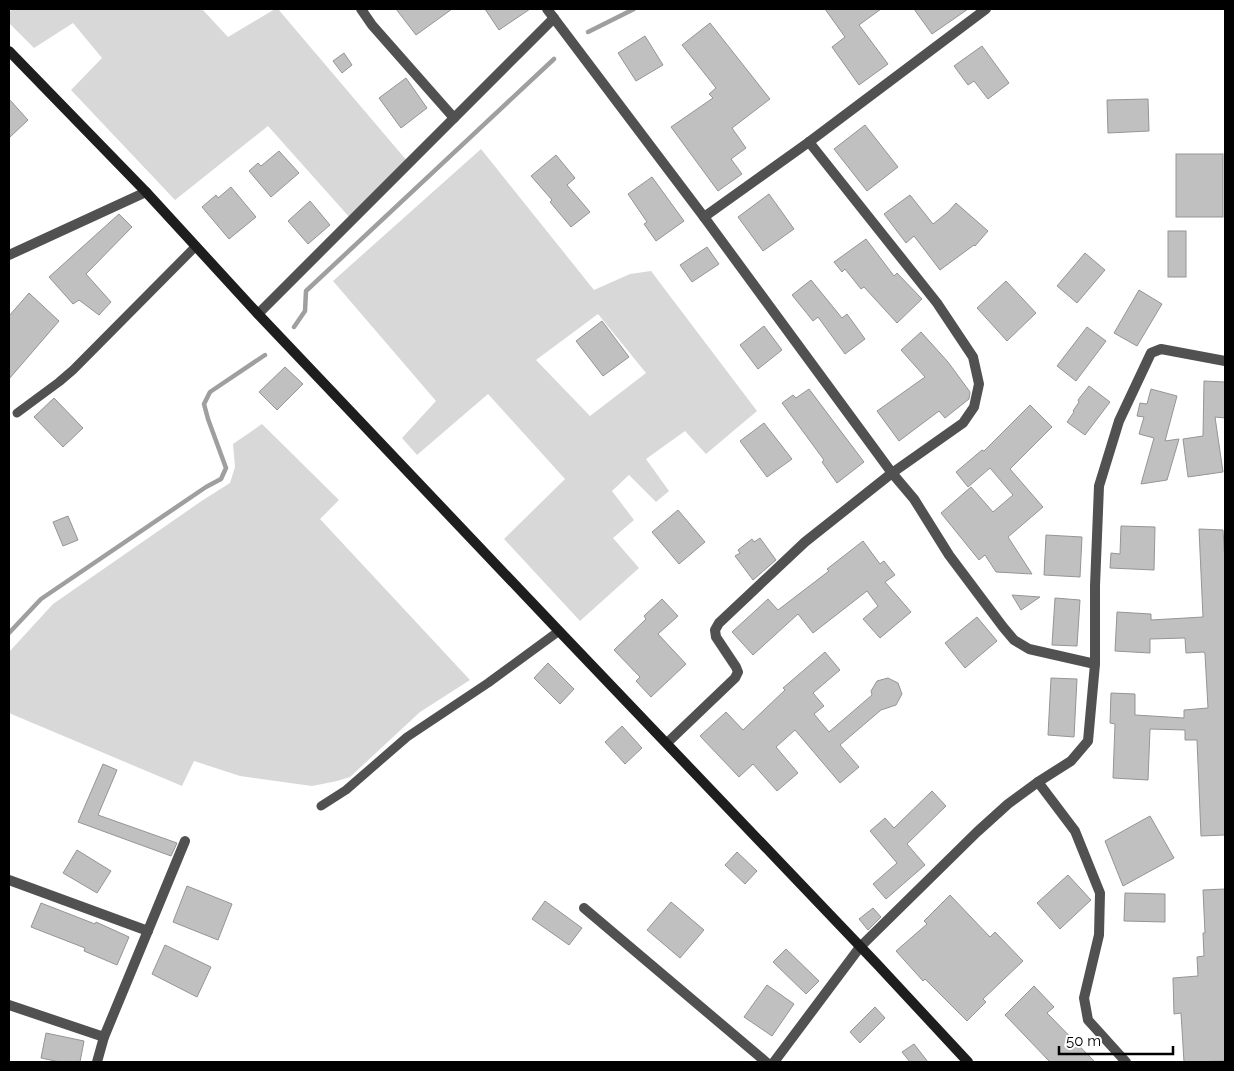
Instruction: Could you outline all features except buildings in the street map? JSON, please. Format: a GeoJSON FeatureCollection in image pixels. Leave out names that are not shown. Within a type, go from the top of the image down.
{"type":"FeatureCollection","features":[{"type":"Feature","properties":{"kind":"main road"},"geometry":{"type":"LineString","coordinates":[[9,51],[146,192],[258,314],[860,946],[968,1062]]}},
{"type":"Feature","properties":{"kind":"street"},"geometry":{"type":"LineString","coordinates":[[361,9],[404,62],[454,118]]}},
{"type":"Feature","properties":{"kind":"street"},"geometry":{"type":"LineString","coordinates":[[547,9],[704,217],[892,473],[914,499],[949,555],[1003,627],[1014,640],[1029,648],[1095,664]]}},
{"type":"Feature","properties":{"kind":"street"},"geometry":{"type":"LineString","coordinates":[[704,217],[809,142],[986,9]]}},
{"type":"Feature","properties":{"kind":"street"},"geometry":{"type":"LineString","coordinates":[[258,314],[554,18]]}},
{"type":"Feature","properties":{"kind":"street"},"geometry":{"type":"LineString","coordinates":[[667,743],[735,678],[738,672],[716,637],[718,623],[805,542],[892,473],[963,423],[974,406],[979,384],[973,357],[937,303],[809,142]]}},
{"type":"Feature","properties":{"kind":"street"},"geometry":{"type":"LineString","coordinates":[[9,255],[146,192]]}},
{"type":"Feature","properties":{"kind":"street"},"geometry":{"type":"LineString","coordinates":[[774,1062],[860,946],[1008,804],[1071,761],[1088,741],[1095,664],[1095,586],[1099,486],[1119,421],[1151,353],[1156,350],[1161,349],[1225,361]]}},
{"type":"Feature","properties":{"kind":"street"},"geometry":{"type":"LineString","coordinates":[[1038,782],[1075,831],[1100,893],[1099,935],[1084,998],[1088,1020],[1126,1062]]}},
{"type":"Feature","properties":{"kind":"street"},"geometry":{"type":"LineString","coordinates":[[97,1062],[104,1037],[185,841]]}},
{"type":"Feature","properties":{"kind":"street"},"geometry":{"type":"LineString","coordinates":[[9,880],[148,931]]}},
{"type":"Feature","properties":{"kind":"street"},"geometry":{"type":"LineString","coordinates":[[584,908],[766,1062]]}},
{"type":"Feature","properties":{"kind":"street"},"geometry":{"type":"LineString","coordinates":[[9,1005],[104,1037]]}},
{"type":"Feature","properties":{"kind":"lane"},"geometry":{"type":"LineString","coordinates":[[17,413],[73,370],[196,246]]}},
{"type":"Feature","properties":{"kind":"lane"},"geometry":{"type":"LineString","coordinates":[[320,806],[346,790],[407,737],[488,683],[559,631]]}},
{"type":"Feature","properties":{"kind":"shaded area"},"geometry":{"type":"Polygon","coordinates":[[[13,9],[202,9],[228,37],[278,9],[408,162],[351,219],[268,126],[175,200],[71,90],[102,58],[73,23],[34,48],[9,23],[9,12],[13,9]]]}},
{"type":"Feature","properties":{"kind":"shaded area"},"geometry":{"type":"Polygon","coordinates":[[[481,149],[594,290],[630,274],[651,271],[757,411],[706,454],[685,431],[646,459],[669,491],[656,502],[629,475],[612,491],[634,520],[613,538],[639,568],[580,621],[504,539],[565,479],[488,394],[417,455],[402,438],[436,401],[333,281],[481,149]],[[598,314],[536,360],[590,416],[646,373],[598,314]]]}},
{"type":"Feature","properties":{"kind":"shaded area"},"geometry":{"type":"Polygon","coordinates":[[[262,424],[339,500],[320,519],[470,680],[420,712],[350,777],[312,786],[240,776],[194,761],[182,786],[9,713],[9,652],[53,604],[230,483],[235,467],[233,444],[262,424]]]}},
{"type":"Feature","properties":{"kind":"waterway"},"geometry":{"type":"LineString","coordinates":[[588,32],[634,9]]}},
{"type":"Feature","properties":{"kind":"waterway"},"geometry":{"type":"LineString","coordinates":[[294,327],[305,311],[306,291],[554,59]]}},
{"type":"Feature","properties":{"kind":"waterway"},"geometry":{"type":"LineString","coordinates":[[9,633],[41,599],[206,487],[221,479],[226,468],[204,404],[210,392],[265,355]]}}]}
